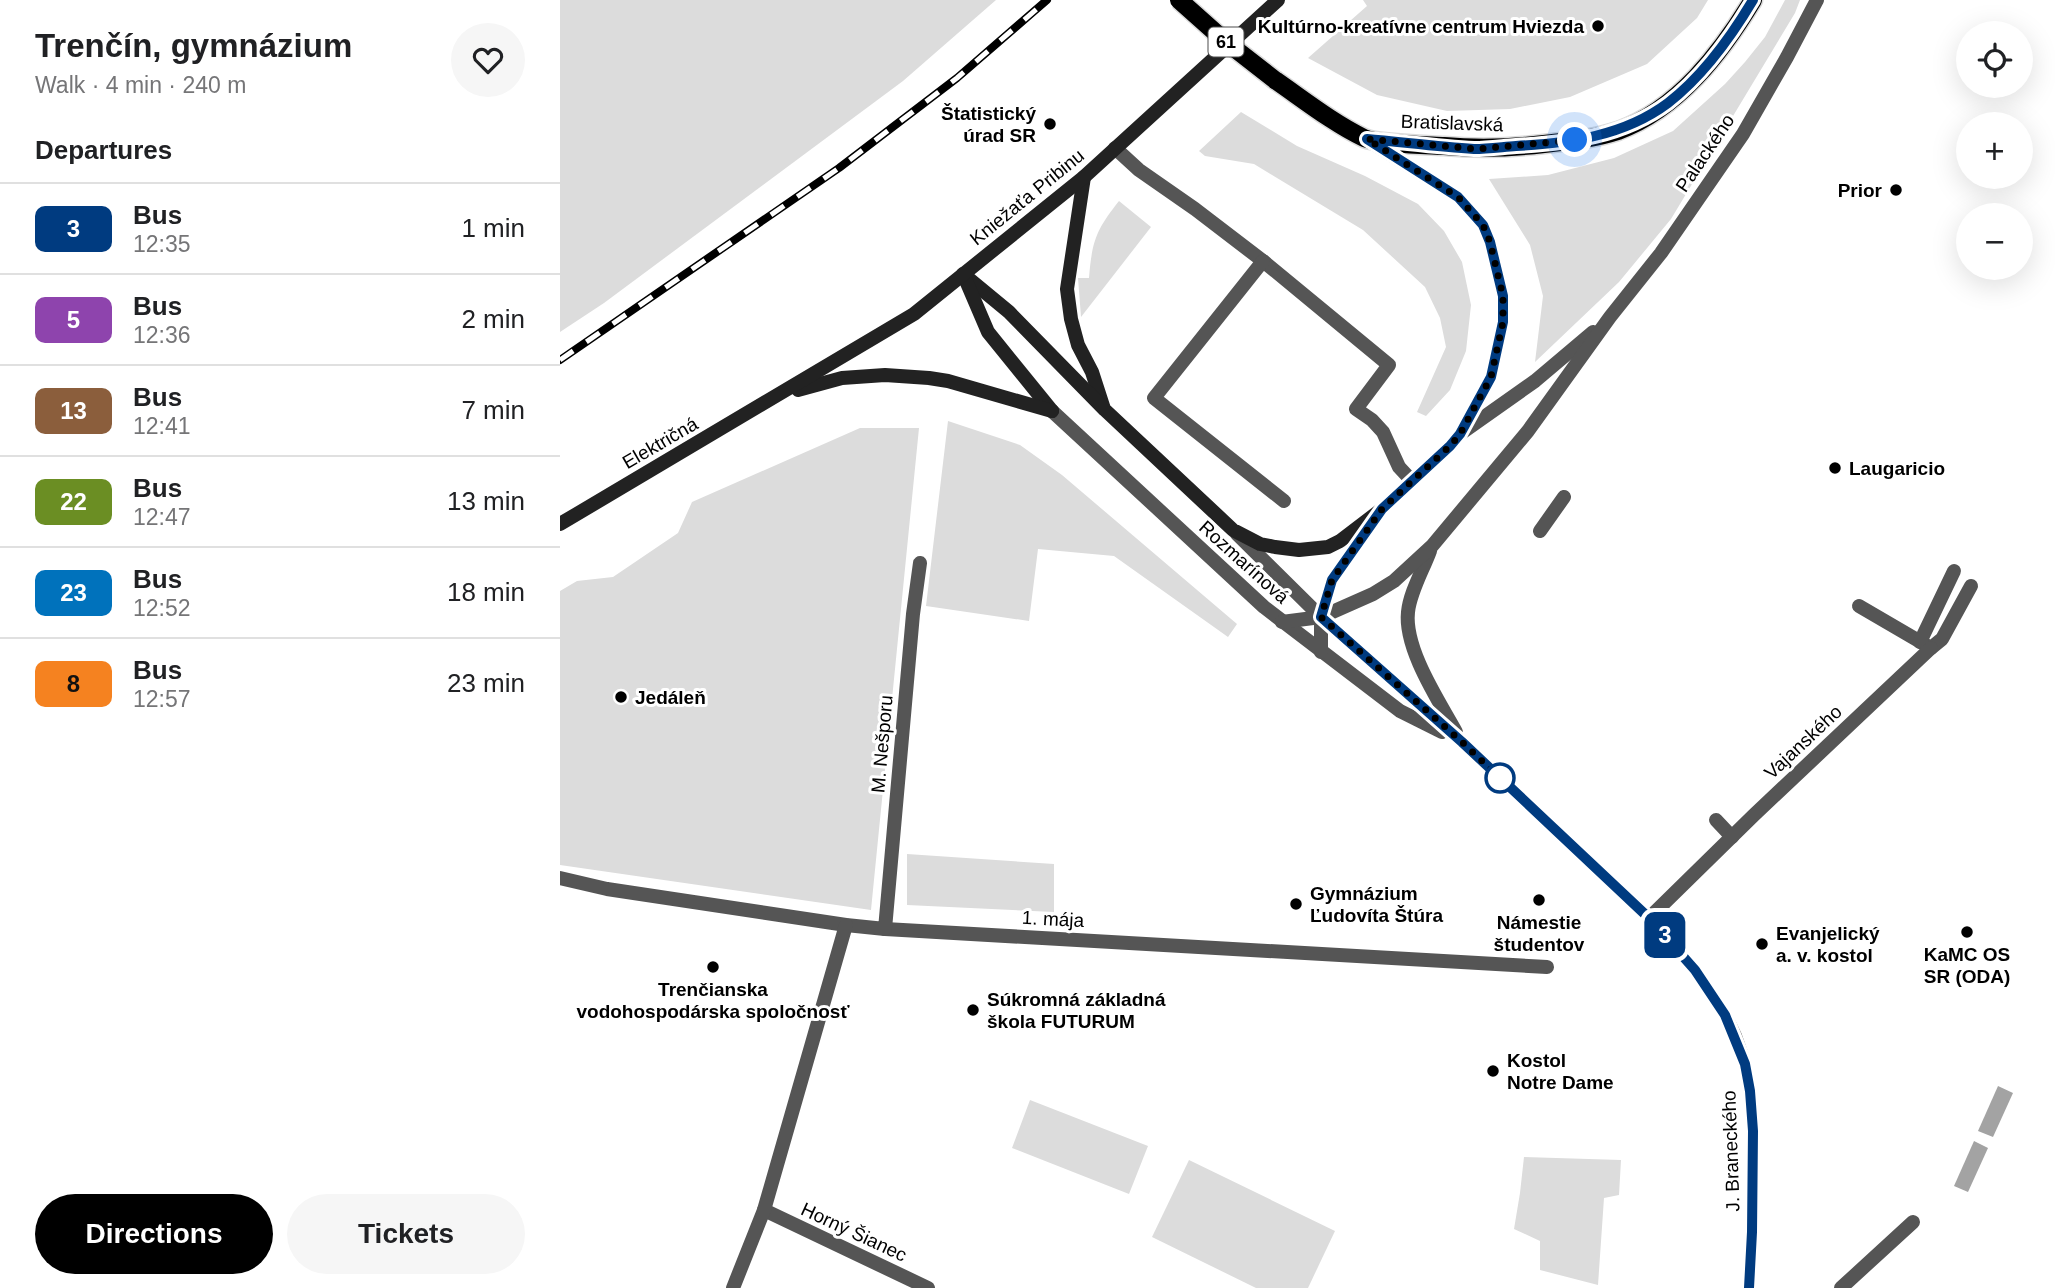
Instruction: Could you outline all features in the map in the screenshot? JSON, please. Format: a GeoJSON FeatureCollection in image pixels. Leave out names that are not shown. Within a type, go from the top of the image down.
{"type":"FeatureCollection","features":[{"type":"Feature","properties":{"kind":"main road","name":"Bratislavská"},"geometry":{"type":"LineString","coordinates":[[1180,0],[1224,41],[1275,80],[1367,139],[1477,149],[1575,140],[1617,131],[1652,114],[1669,103],[1719,51],[1753,0]]}},
{"type":"Feature","properties":{"kind":"main road","name":"Kniežaťa Pribinu"},"geometry":{"type":"LineString","coordinates":[[780,395],[914,314],[1084,177],[1278,0]]}},
{"type":"Feature","properties":{"kind":"main road"},"geometry":{"type":"LineString","coordinates":[[963,274],[1009,312],[1105,410],[1233,530],[1260,544],[1299,550],[1328,547],[1382,509],[1460,434],[1491,377],[1503,322],[1503,296],[1490,242],[1483,225],[1458,197],[1367,139]]}},
{"type":"Feature","properties":{"kind":"main road"},"geometry":{"type":"LineString","coordinates":[[1084,177],[1067,289],[1078,345],[1092,372],[1105,410]]}},
{"type":"Feature","properties":{"kind":"main road"},"geometry":{"type":"LineString","coordinates":[[963,274],[988,332],[1052,411]]}},
{"type":"Feature","properties":{"kind":"main road"},"geometry":{"type":"LineString","coordinates":[[780,395],[842,378],[885,375],[948,381],[1052,411]]}},
{"type":"Feature","properties":{"kind":"main road","name":"Električná"},"geometry":{"type":"LineString","coordinates":[[560,524],[780,395]]}},
{"type":"Feature","properties":{"kind":"street","name":"Palackého"},"geometry":{"type":"LineString","coordinates":[[1282,622],[1321,617],[1373,594],[1394,581],[1432,546],[1491,478],[1610,317],[1661,253],[1743,134],[1817,0]]}},
{"type":"Feature","properties":{"kind":"street"},"geometry":{"type":"LineString","coordinates":[[1115,148],[1139,170],[1263,261],[1389,365],[1356,409],[1383,432],[1399,467],[1412,481]]}},
{"type":"Feature","properties":{"kind":"street"},"geometry":{"type":"LineString","coordinates":[[1263,261],[1154,398],[1283,500]]}},
{"type":"Feature","properties":{"kind":"street","name":"Palackého"},"geometry":{"type":"LineString","coordinates":[[1460,434],[1535,381],[1610,317]]}},
{"type":"Feature","properties":{"kind":"street","name":"Rozmarínová"},"geometry":{"type":"LineString","coordinates":[[1052,411],[1282,622],[1400,711],[1462,742]]}},
{"type":"Feature","properties":{"kind":"street"},"geometry":{"type":"LineString","coordinates":[[1540,531],[1564,497]]}},
{"type":"Feature","properties":{"kind":"street"},"geometry":{"type":"LineString","coordinates":[[1321,652],[1321,617],[1332,580],[1382,509]]}},
{"type":"Feature","properties":{"kind":"street","name":"Rozmarínová"},"geometry":{"type":"LineString","coordinates":[[1233,530],[1321,617],[1462,742],[1649,918]]}},
{"type":"Feature","properties":{"kind":"street","name":"Palackého"},"geometry":{"type":"LineString","coordinates":[[1432,546],[1408,613],[1411,639],[1420,668],[1462,742]]}},
{"type":"Feature","properties":{"kind":"street","name":"M. Nešporu"},"geometry":{"type":"LineString","coordinates":[[885,929],[920,563]]}},
{"type":"Feature","properties":{"kind":"street"},"geometry":{"type":"LineString","coordinates":[[1859,606],[1925,645],[1954,571]]}},
{"type":"Feature","properties":{"kind":"street","name":"Vajanského"},"geometry":{"type":"LineString","coordinates":[[1649,918],[1925,645],[1941,639],[1971,586]]}},
{"type":"Feature","properties":{"kind":"street"},"geometry":{"type":"LineString","coordinates":[[1716,820],[1732,836]]}},
{"type":"Feature","properties":{"kind":"street","name":"1. mája"},"geometry":{"type":"LineString","coordinates":[[560,878],[607,889],[885,929],[1547,967]]}},
{"type":"Feature","properties":{"kind":"street","name":"J. Braneckého"},"geometry":{"type":"LineString","coordinates":[[1649,918],[1695,970],[1725,1015],[1745,1064],[1753,1131],[1749,1288]]}},
{"type":"Feature","properties":{"kind":"street"},"geometry":{"type":"LineString","coordinates":[[733,1288],[764,1210],[846,925]]}},
{"type":"Feature","properties":{"kind":"street","name":"Horný Šianec"},"geometry":{"type":"LineString","coordinates":[[764,1210],[928,1288]]}},
{"type":"Feature","properties":{"kind":"street"},"geometry":{"type":"LineString","coordinates":[[1840,1288],[1913,1222]]}},
{"type":"Feature","properties":{"kind":"shaded area"},"geometry":{"type":"Polygon","coordinates":[[[560,0],[996,0],[903,81],[604,303],[560,332],[560,0]]]}},
{"type":"Feature","properties":{"kind":"shaded area"},"geometry":{"type":"Polygon","coordinates":[[[1363,0],[1708,0],[1697,18],[1647,64],[1570,97],[1510,109],[1447,111],[1377,95],[1308,58],[1367,6],[1363,0]]]}},
{"type":"Feature","properties":{"kind":"shaded area"},"geometry":{"type":"Polygon","coordinates":[[[1785,0],[1800,0],[1795,13],[1671,219],[1619,282],[1535,362],[1543,296],[1530,245],[1489,179],[1548,175],[1614,158],[1673,131],[1745,62],[1765,37],[1785,0]]]}},
{"type":"Feature","properties":{"kind":"shaded area"},"geometry":{"type":"Polygon","coordinates":[[[1241,112],[1297,146],[1365,176],[1418,204],[1444,231],[1462,262],[1471,305],[1466,351],[1450,390],[1426,416],[1417,412],[1446,347],[1440,318],[1425,287],[1363,230],[1254,164],[1205,156],[1199,151],[1241,112]]]}},
{"type":"Feature","properties":{"kind":"shaded area"},"geometry":{"type":"Polygon","coordinates":[[[1119,201],[1151,227],[1081,317],[1078,278],[1089,278],[1096,236],[1119,201]]]}},
{"type":"Feature","properties":{"kind":"shaded area"},"geometry":{"type":"Polygon","coordinates":[[[948,421],[1020,445],[1062,475],[1237,624],[1228,637],[1114,556],[1038,549],[1029,621],[926,606],[948,421]]]}},
{"type":"Feature","properties":{"kind":"shaded area"},"geometry":{"type":"Polygon","coordinates":[[[860,428],[919,428],[871,910],[560,865],[560,591],[577,581],[613,577],[678,533],[692,502],[860,428]]]}},
{"type":"Feature","properties":{"kind":"shaded area"},"geometry":{"type":"Polygon","coordinates":[[[907,854],[1054,864],[1054,912],[907,905],[907,854]]]}},
{"type":"Feature","properties":{"kind":"shaded area"},"geometry":{"type":"Polygon","coordinates":[[[1998,1086],[2013,1093],[1993,1137],[1978,1131],[1998,1086]]]}},
{"type":"Feature","properties":{"kind":"shaded area"},"geometry":{"type":"Polygon","coordinates":[[[1030,1100],[1148,1146],[1129,1194],[1012,1148],[1030,1100]]]}},
{"type":"Feature","properties":{"kind":"shaded area"},"geometry":{"type":"Polygon","coordinates":[[[1974,1141],[1988,1148],[1968,1192],[1954,1186],[1974,1141]]]}},
{"type":"Feature","properties":{"kind":"shaded area"},"geometry":{"type":"Polygon","coordinates":[[[1524,1157],[1621,1160],[1619,1195],[1604,1198],[1598,1285],[1540,1270],[1540,1241],[1514,1229],[1524,1157]]]}},
{"type":"Feature","properties":{"kind":"shaded area"},"geometry":{"type":"Polygon","coordinates":[[[1189,1160],[1335,1231],[1308,1288],[1256,1288],[1152,1237],[1189,1160]]]}},
{"type":"Feature","properties":{"kind":"railway"},"geometry":{"type":"LineString","coordinates":[[560,360],[839,168],[957,78],[1047,0]]}},
{"type":"Feature","properties":{"kind":"bus line","name":"3"},"geometry":{"type":"LineString","coordinates":[[1749,1288],[1753,1131],[1750,1091],[1745,1064],[1725,1015],[1695,970],[1649,918],[1462,742],[1321,617],[1332,580],[1382,509],[1460,434],[1491,377],[1503,322],[1503,296],[1490,242],[1483,225],[1458,197],[1367,139],[1477,149],[1575,140],[1617,131],[1652,114],[1686,87],[1719,51],[1753,0]]}},
{"type":"Feature","properties":{"kind":"place","name":"Kultúrno-kreatívne centrum Hviezda"},"geometry":{"type":"Point","coordinates":[1598,26]}},
{"type":"Feature","properties":{"kind":"place","name":"Štatistický úrad SR"},"geometry":{"type":"Point","coordinates":[1050,124]}},
{"type":"Feature","properties":{"kind":"place","name":"Prior"},"geometry":{"type":"Point","coordinates":[1896,190]}},
{"type":"Feature","properties":{"kind":"place","name":"Laugaricio"},"geometry":{"type":"Point","coordinates":[1835,468]}},
{"type":"Feature","properties":{"kind":"place","name":"Jedáleň"},"geometry":{"type":"Point","coordinates":[621,697]}},
{"type":"Feature","properties":{"kind":"place","name":"Námestie študentov"},"geometry":{"type":"Point","coordinates":[1539,900]}},
{"type":"Feature","properties":{"kind":"place","name":"Gymnázium Ľudovíta Štúra"},"geometry":{"type":"Point","coordinates":[1296,904]}},
{"type":"Feature","properties":{"kind":"place","name":"KaMC OS SR (ODA)"},"geometry":{"type":"Point","coordinates":[1967,932]}},
{"type":"Feature","properties":{"kind":"place","name":"Evanjelický a. v. kostol"},"geometry":{"type":"Point","coordinates":[1762,944]}},
{"type":"Feature","properties":{"kind":"place","name":"Trenčianska vodohospodárska spoločnosť"},"geometry":{"type":"Point","coordinates":[713,967]}},
{"type":"Feature","properties":{"kind":"place","name":"Súkromná základná škola FUTURUM"},"geometry":{"type":"Point","coordinates":[973,1010]}},
{"type":"Feature","properties":{"kind":"place","name":"Kostol Notre Dame"},"geometry":{"type":"Point","coordinates":[1493,1071]}},
{"type":"Feature","properties":{"kind":"route"},"geometry":{"type":"LineString","coordinates":[[1500,778],[1321,617],[1332,580],[1382,509],[1460,434],[1491,377],[1503,322],[1503,296],[1490,242],[1483,225],[1458,197],[1367,139],[1477,149],[1575,140]]}}]}
